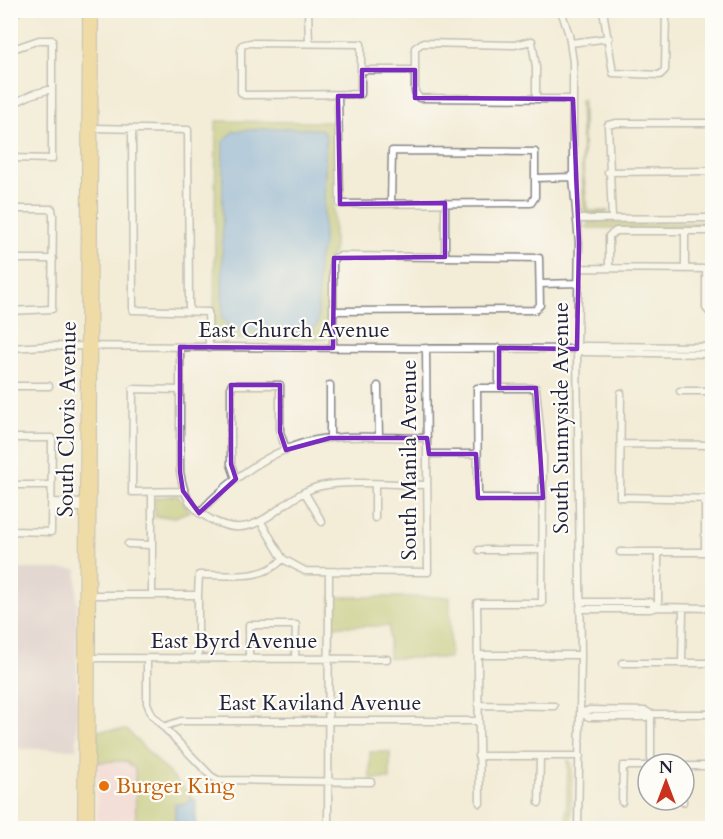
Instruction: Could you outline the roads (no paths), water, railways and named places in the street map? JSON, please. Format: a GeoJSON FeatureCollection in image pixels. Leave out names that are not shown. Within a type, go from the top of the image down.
{"type":"FeatureCollection","features":[{"type":"Feature","properties":{"kind":"main road","name":"South Clovis Avenue"},"geometry":{"type":"LineString","coordinates":[[87,10],[91,347],[83,506],[83,557],[90,828]]}},
{"type":"Feature","properties":{"kind":"main road","name":"South Clovis Avenue"},"geometry":{"type":"LineString","coordinates":[[82,828],[86,658],[90,595],[94,10]]}},
{"type":"Feature","properties":{"kind":"main road"},"geometry":{"type":"LineString","coordinates":[[87,88],[90,125],[94,128]]}},
{"type":"Feature","properties":{"kind":"main road"},"geometry":{"type":"LineString","coordinates":[[83,557],[86,564],[86,590],[90,595]]}},
{"type":"Feature","properties":{"kind":"street"},"geometry":{"type":"LineString","coordinates":[[309,10],[309,42]]}},
{"type":"Feature","properties":{"kind":"street","name":"South Sunnyside Avenue"},"geometry":{"type":"LineString","coordinates":[[561,10],[571,43],[573,177],[579,268],[577,349],[581,655],[578,828]]}},
{"type":"Feature","properties":{"kind":"street"},"geometry":{"type":"LineString","coordinates":[[603,10],[613,73],[664,73],[666,10]]}},
{"type":"Feature","properties":{"kind":"street"},"geometry":{"type":"LineString","coordinates":[[10,38],[13,49],[39,40],[52,40],[52,159],[10,158]]}},
{"type":"Feature","properties":{"kind":"street"},"geometry":{"type":"LineString","coordinates":[[571,43],[609,38]]}},
{"type":"Feature","properties":{"kind":"street"},"geometry":{"type":"LineString","coordinates":[[536,99],[536,67],[532,41],[514,45],[417,44],[416,97],[536,99],[573,99]]}},
{"type":"Feature","properties":{"kind":"street"},"geometry":{"type":"LineString","coordinates":[[309,42],[361,44],[361,94],[338,96],[244,95],[241,92],[242,45],[309,42]]}},
{"type":"Feature","properties":{"kind":"street"},"geometry":{"type":"LineString","coordinates":[[362,70],[415,70]]}},
{"type":"Feature","properties":{"kind":"street"},"geometry":{"type":"LineString","coordinates":[[10,105],[33,94],[52,89]]}},
{"type":"Feature","properties":{"kind":"street"},"geometry":{"type":"LineString","coordinates":[[338,96],[340,204],[534,202],[535,152],[392,151],[391,203]]}},
{"type":"Feature","properties":{"kind":"street"},"geometry":{"type":"LineString","coordinates":[[612,218],[608,172],[608,125],[617,123],[712,123]]}},
{"type":"Feature","properties":{"kind":"street"},"geometry":{"type":"LineString","coordinates":[[94,128],[188,130],[189,311]]}},
{"type":"Feature","properties":{"kind":"street"},"geometry":{"type":"LineString","coordinates":[[132,129],[133,310],[208,312],[208,348]]}},
{"type":"Feature","properties":{"kind":"street"},"geometry":{"type":"LineString","coordinates":[[608,172],[712,171]]}},
{"type":"Feature","properties":{"kind":"street"},"geometry":{"type":"LineString","coordinates":[[535,178],[573,177]]}},
{"type":"Feature","properties":{"kind":"street"},"geometry":{"type":"LineString","coordinates":[[445,204],[445,257]]}},
{"type":"Feature","properties":{"kind":"street"},"geometry":{"type":"LineString","coordinates":[[10,209],[52,209],[52,309],[10,311]]}},
{"type":"Feature","properties":{"kind":"street"},"geometry":{"type":"LineString","coordinates":[[577,219],[712,219]]}},
{"type":"Feature","properties":{"kind":"street"},"geometry":{"type":"LineString","coordinates":[[609,268],[609,236],[616,231],[712,231]]}},
{"type":"Feature","properties":{"kind":"street"},"geometry":{"type":"LineString","coordinates":[[685,231],[686,268]]}},
{"type":"Feature","properties":{"kind":"street"},"geometry":{"type":"LineString","coordinates":[[333,311],[529,311],[539,308],[539,258],[340,256],[334,258],[333,311],[333,348]]}},
{"type":"Feature","properties":{"kind":"street"},"geometry":{"type":"LineString","coordinates":[[10,259],[52,259]]}},
{"type":"Feature","properties":{"kind":"street"},"geometry":{"type":"LineString","coordinates":[[579,268],[709,269],[705,308],[712,315]]}},
{"type":"Feature","properties":{"kind":"street"},"geometry":{"type":"LineString","coordinates":[[540,284],[578,283]]}},
{"type":"Feature","properties":{"kind":"street","name":"East Church Avenue"},"geometry":{"type":"LineString","coordinates":[[577,349],[584,346],[712,346]]}},
{"type":"Feature","properties":{"kind":"street"},"geometry":{"type":"LineString","coordinates":[[180,347],[180,472],[183,491],[189,504],[199,513],[222,526],[243,528],[261,522],[305,493],[323,486],[427,485]]}},
{"type":"Feature","properties":{"kind":"street","name":"East Church Avenue"},"geometry":{"type":"LineString","coordinates":[[10,348],[499,348],[712,354]]}},
{"type":"Feature","properties":{"kind":"street","name":"South Manila Avenue"},"geometry":{"type":"LineString","coordinates":[[329,573],[428,572],[429,454],[426,348]]}},
{"type":"Feature","properties":{"kind":"street"},"geometry":{"type":"LineString","coordinates":[[499,348],[499,388]]}},
{"type":"Feature","properties":{"kind":"street"},"geometry":{"type":"LineString","coordinates":[[236,479],[231,464],[231,385],[280,385],[280,432],[286,450]]}},
{"type":"Feature","properties":{"kind":"street"},"geometry":{"type":"LineString","coordinates":[[330,385],[330,438]]}},
{"type":"Feature","properties":{"kind":"street"},"geometry":{"type":"LineString","coordinates":[[10,386],[49,386]]}},
{"type":"Feature","properties":{"kind":"street"},"geometry":{"type":"LineString","coordinates":[[378,386],[379,437]]}},
{"type":"Feature","properties":{"kind":"street"},"geometry":{"type":"LineString","coordinates":[[480,803],[477,603],[542,603],[542,550],[543,498],[543,458],[536,388],[477,388],[478,498],[543,498]]}},
{"type":"Feature","properties":{"kind":"street"},"geometry":{"type":"LineString","coordinates":[[180,390],[133,389],[132,492],[174,493],[183,491]]}},
{"type":"Feature","properties":{"kind":"street"},"geometry":{"type":"LineString","coordinates":[[680,391],[712,391]]}},
{"type":"Feature","properties":{"kind":"street"},"geometry":{"type":"LineString","coordinates":[[621,393],[620,497],[712,499]]}},
{"type":"Feature","properties":{"kind":"street"},"geometry":{"type":"LineString","coordinates":[[10,438],[52,438],[51,532],[10,531]]}},
{"type":"Feature","properties":{"kind":"street"},"geometry":{"type":"LineString","coordinates":[[199,513],[219,492],[236,479],[286,450],[330,438],[427,438]]}},
{"type":"Feature","properties":{"kind":"street"},"geometry":{"type":"LineString","coordinates":[[621,444],[712,445]]}},
{"type":"Feature","properties":{"kind":"street"},"geometry":{"type":"LineString","coordinates":[[429,454],[476,454]]}},
{"type":"Feature","properties":{"kind":"street"},"geometry":{"type":"LineString","coordinates":[[10,484],[51,485]]}},
{"type":"Feature","properties":{"kind":"street"},"geometry":{"type":"LineString","coordinates":[[375,485],[375,518]]}},
{"type":"Feature","properties":{"kind":"street"},"geometry":{"type":"LineString","coordinates":[[152,493],[150,545],[152,595]]}},
{"type":"Feature","properties":{"kind":"street"},"geometry":{"type":"LineString","coordinates":[[305,493],[322,522]]}},
{"type":"Feature","properties":{"kind":"street"},"geometry":{"type":"LineString","coordinates":[[705,499],[705,552]]}},
{"type":"Feature","properties":{"kind":"street"},"geometry":{"type":"LineString","coordinates":[[51,505],[83,506]]}},
{"type":"Feature","properties":{"kind":"street"},"geometry":{"type":"LineString","coordinates":[[261,522],[283,559],[304,571],[329,573],[328,828]]}},
{"type":"Feature","properties":{"kind":"street"},"geometry":{"type":"LineString","coordinates":[[128,544],[150,545]]}},
{"type":"Feature","properties":{"kind":"street"},"geometry":{"type":"LineString","coordinates":[[478,550],[542,550]]}},
{"type":"Feature","properties":{"kind":"street"},"geometry":{"type":"LineString","coordinates":[[620,552],[712,552]]}},
{"type":"Feature","properties":{"kind":"street"},"geometry":{"type":"LineString","coordinates":[[658,552],[658,607]]}},
{"type":"Feature","properties":{"kind":"street"},"geometry":{"type":"LineString","coordinates":[[198,659],[199,575],[263,574],[273,570],[283,559]]}},
{"type":"Feature","properties":{"kind":"street"},"geometry":{"type":"LineString","coordinates":[[90,595],[198,595]]}},
{"type":"Feature","properties":{"kind":"street"},"geometry":{"type":"LineString","coordinates":[[580,605],[650,602],[658,607],[712,608]]}},
{"type":"Feature","properties":{"kind":"street"},"geometry":{"type":"LineString","coordinates":[[682,608],[682,663]]}},
{"type":"Feature","properties":{"kind":"street"},"geometry":{"type":"LineString","coordinates":[[249,659],[249,625],[296,626],[295,658]]}},
{"type":"Feature","properties":{"kind":"street"},"geometry":{"type":"LineString","coordinates":[[479,655],[581,655]]}},
{"type":"Feature","properties":{"kind":"street","name":"East Byrd Avenue"},"geometry":{"type":"LineString","coordinates":[[86,658],[387,659]]}},
{"type":"Feature","properties":{"kind":"street"},"geometry":{"type":"LineString","coordinates":[[147,659],[148,707],[163,727],[211,777],[218,780],[371,782]]}},
{"type":"Feature","properties":{"kind":"street"},"geometry":{"type":"LineString","coordinates":[[622,663],[712,663]]}},
{"type":"Feature","properties":{"kind":"street"},"geometry":{"type":"LineString","coordinates":[[478,705],[554,706]]}},
{"type":"Feature","properties":{"kind":"street"},"geometry":{"type":"LineString","coordinates":[[580,713],[589,710],[646,711],[651,714],[712,714]]}},
{"type":"Feature","properties":{"kind":"street"},"geometry":{"type":"LineString","coordinates":[[650,752],[651,714]]}},
{"type":"Feature","properties":{"kind":"street","name":"East Kaviland Avenue"},"geometry":{"type":"LineString","coordinates":[[163,727],[181,721],[478,722]]}},
{"type":"Feature","properties":{"kind":"street"},"geometry":{"type":"LineString","coordinates":[[478,756],[580,756]]}},
{"type":"Feature","properties":{"kind":"street"},"geometry":{"type":"LineString","coordinates":[[539,803],[540,756]]}},
{"type":"Feature","properties":{"kind":"street"},"geometry":{"type":"LineString","coordinates":[[622,802],[622,766],[636,765]]}},
{"type":"Feature","properties":{"kind":"street"},"geometry":{"type":"LineString","coordinates":[[696,766],[712,766]]}},
{"type":"Feature","properties":{"kind":"water"},"geometry":{"type":"Polygon","coordinates":[[[280,128],[321,129],[326,135],[323,244],[318,261],[318,323],[313,330],[306,332],[233,331],[222,319],[223,142],[234,131],[280,128]]]}},
{"type":"Feature","properties":{"kind":"water"},"geometry":{"type":"Polygon","coordinates":[[[192,797],[196,801],[196,828],[175,828],[175,804],[185,804],[192,797]]]}},
{"type":"Feature","properties":{"kind":"place","name":"Burger King"},"geometry":{"type":"Point","coordinates":[104,786]}}]}
